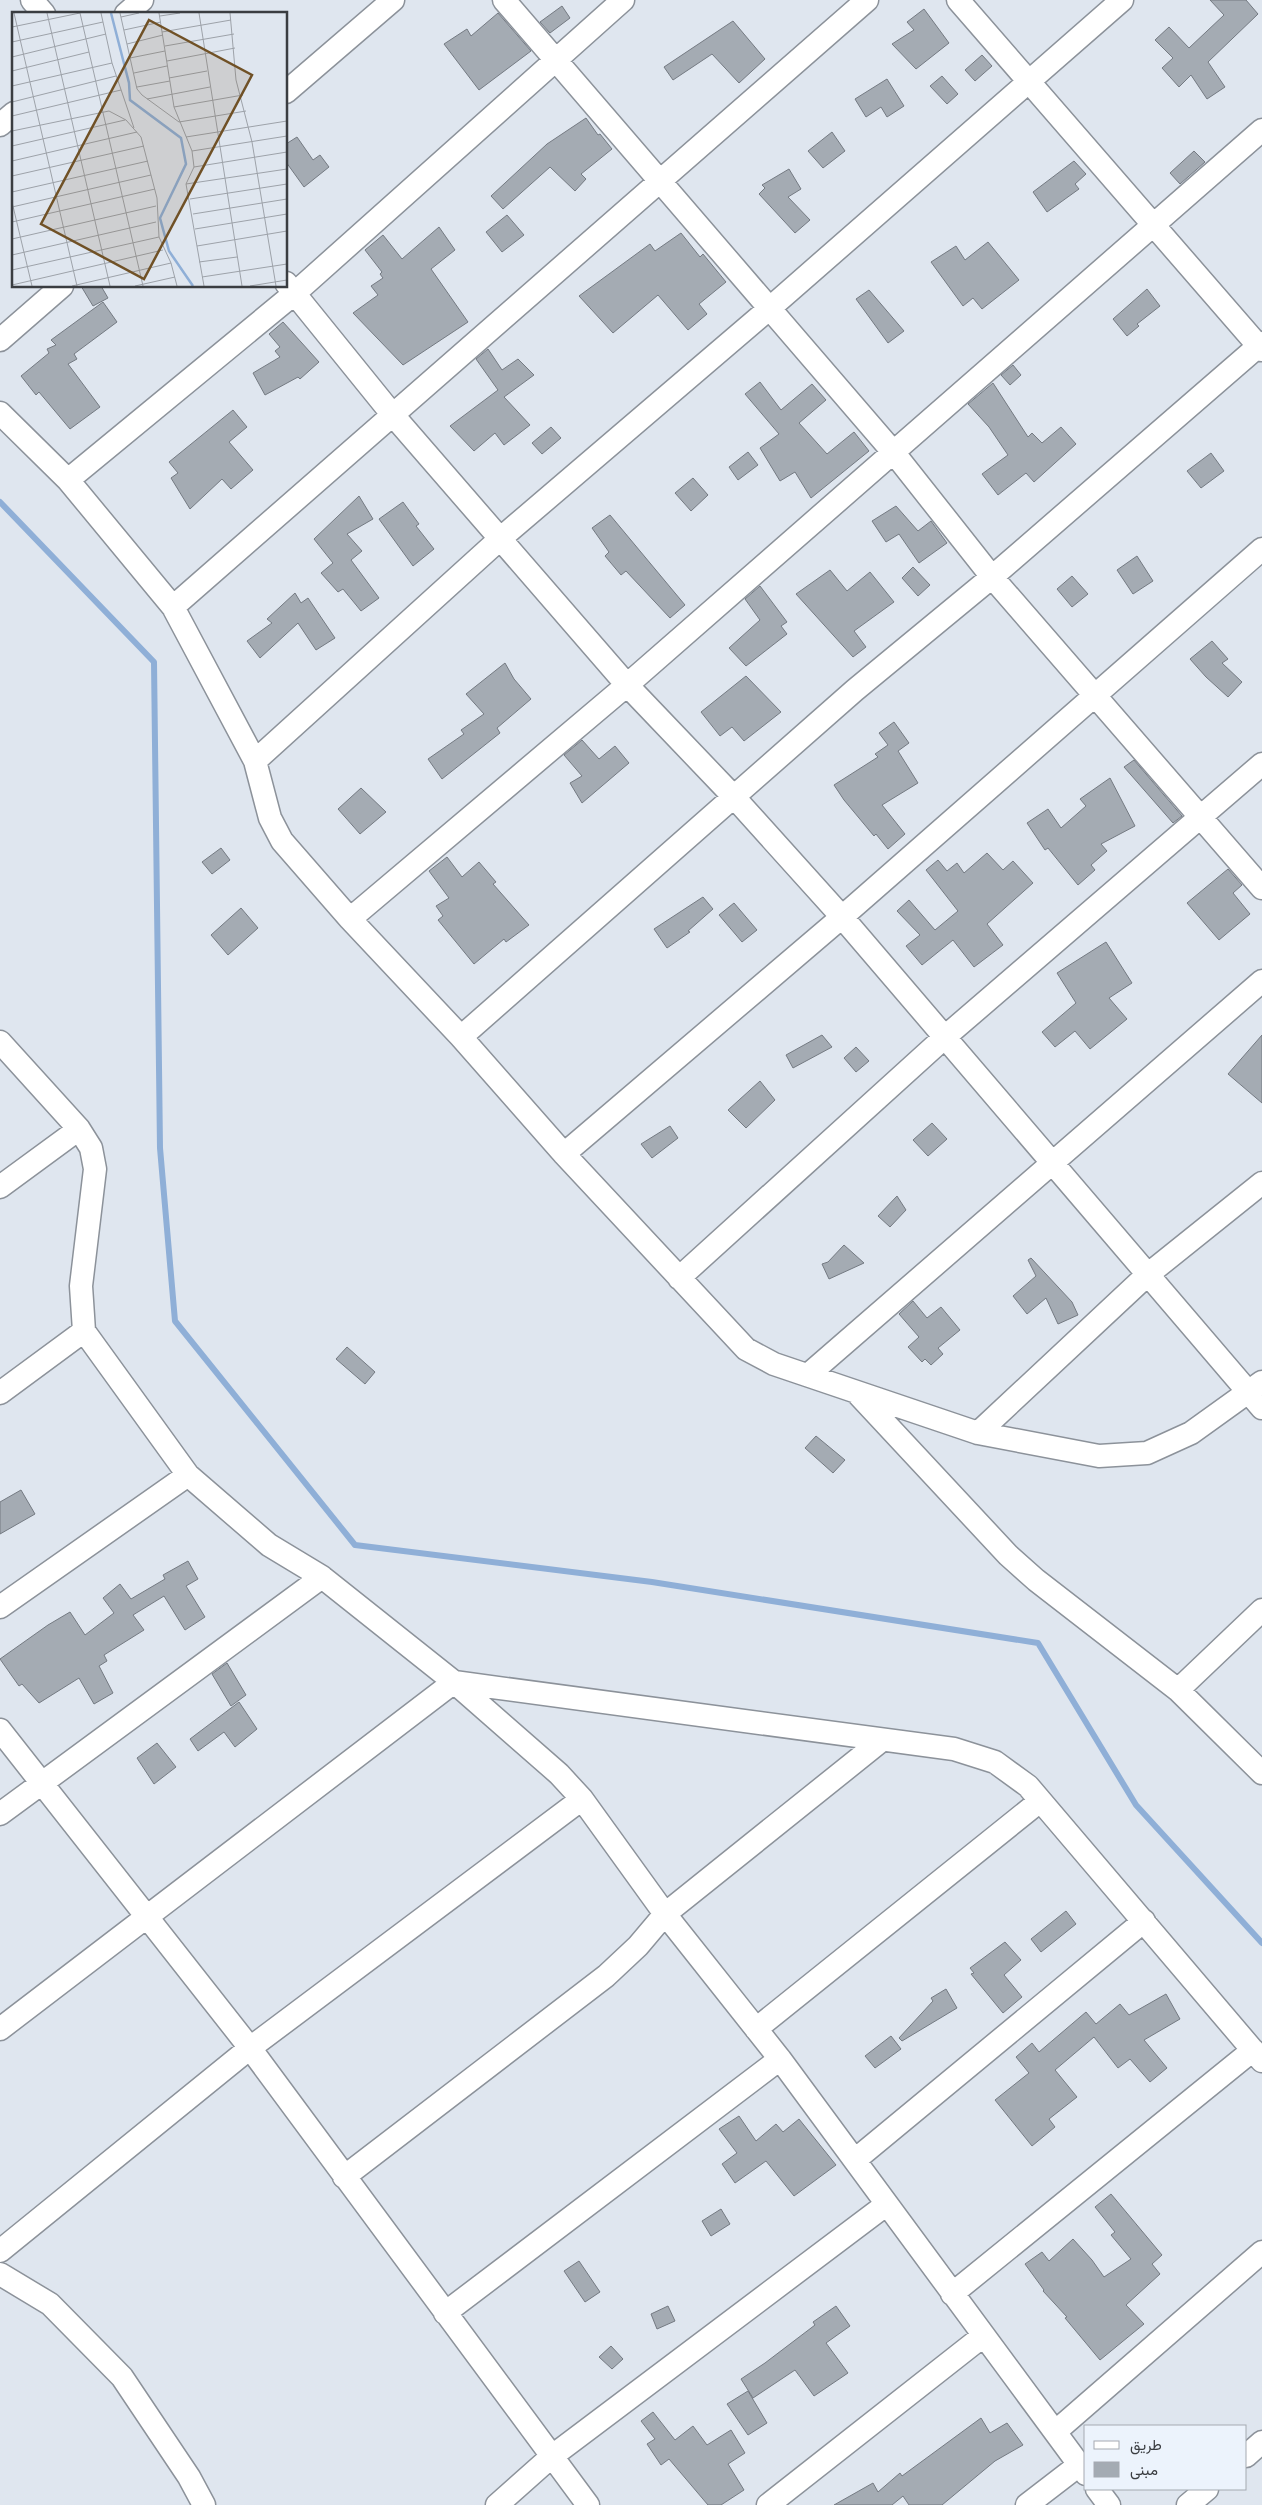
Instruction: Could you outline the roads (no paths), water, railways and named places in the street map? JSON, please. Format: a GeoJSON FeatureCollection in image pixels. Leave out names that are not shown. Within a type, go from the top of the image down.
{"type":"FeatureCollection","features":[{"type":"Feature","properties":{"kind":"street"},"geometry":{"type":"LineString","coordinates":[[32,0],[42,12]]}},
{"type":"Feature","properties":{"kind":"street"},"geometry":{"type":"LineString","coordinates":[[128,12],[142,0]]}},
{"type":"Feature","properties":{"kind":"street"},"geometry":{"type":"LineString","coordinates":[[288,90],[393,0]]}},
{"type":"Feature","properties":{"kind":"street"},"geometry":{"type":"LineString","coordinates":[[504,0],[894,453],[992,577],[1262,888]]}},
{"type":"Feature","properties":{"kind":"street"},"geometry":{"type":"LineString","coordinates":[[68,480],[623,0]]}},
{"type":"Feature","properties":{"kind":"street"},"geometry":{"type":"LineString","coordinates":[[173,607],[867,0]]}},
{"type":"Feature","properties":{"kind":"street"},"geometry":{"type":"LineString","coordinates":[[461,1037],[855,690],[992,577],[1261,346],[958,0]]}},
{"type":"Feature","properties":{"kind":"street"},"geometry":{"type":"LineString","coordinates":[[255,761],[501,538],[770,308],[1122,0]]}},
{"type":"Feature","properties":{"kind":"street"},"geometry":{"type":"LineString","coordinates":[[0,125],[12,115]]}},
{"type":"Feature","properties":{"kind":"street"},"geometry":{"type":"LineString","coordinates":[[350,919],[627,685],[1262,130]]}},
{"type":"Feature","properties":{"kind":"street"},"geometry":{"type":"LineString","coordinates":[[0,340],[60,288]]}},
{"type":"Feature","properties":{"kind":"street"},"geometry":{"type":"LineString","coordinates":[[0,413],[68,480],[173,607],[255,761],[270,818],[282,841],[350,919],[461,1037],[564,1154],[746,1349],[774,1364],[978,1432],[1099,1456],[1146,1453],[1191,1433],[1257,1395],[1146,1276],[946,1036],[842,917],[733,796],[627,685],[392,414],[291,288]]}},
{"type":"Feature","properties":{"kind":"street"},"geometry":{"type":"LineString","coordinates":[[564,1154],[842,917],[1262,549]]}},
{"type":"Feature","properties":{"kind":"street"},"geometry":{"type":"LineString","coordinates":[[679,1278],[946,1036],[1262,764]]}},
{"type":"Feature","properties":{"kind":"street"},"geometry":{"type":"LineString","coordinates":[[808,1375],[1262,981]]}},
{"type":"Feature","properties":{"kind":"street"},"geometry":{"type":"LineString","coordinates":[[0,1042],[79,1129],[91,1148],[96,1169],[81,1286],[84,1332],[188,1475],[269,1545],[322,1577],[454,1682],[559,1774],[582,1799],[665,1914],[780,2059],[1083,2469],[1027,2505]]}},
{"type":"Feature","properties":{"kind":"street"},"geometry":{"type":"LineString","coordinates":[[0,1187],[79,1129]]}},
{"type":"Feature","properties":{"kind":"street"},"geometry":{"type":"LineString","coordinates":[[978,1432],[1146,1276],[1262,1183]]}},
{"type":"Feature","properties":{"kind":"street"},"geometry":{"type":"LineString","coordinates":[[0,1393],[84,1332]]}},
{"type":"Feature","properties":{"kind":"street"},"geometry":{"type":"LineString","coordinates":[[854,1390],[1008,1555],[1036,1580],[1178,1690],[1262,1774]]}},
{"type":"Feature","properties":{"kind":"street"},"geometry":{"type":"LineString","coordinates":[[0,1607],[188,1475]]}},
{"type":"Feature","properties":{"kind":"street"},"geometry":{"type":"LineString","coordinates":[[0,1814],[322,1577]]}},
{"type":"Feature","properties":{"kind":"street"},"geometry":{"type":"LineString","coordinates":[[1178,1690],[1262,1610]]}},
{"type":"Feature","properties":{"kind":"street"},"geometry":{"type":"LineString","coordinates":[[0,2029],[454,1682],[954,1749],[995,1762],[1028,1786],[1257,2056],[952,2294]]}},
{"type":"Feature","properties":{"kind":"street"},"geometry":{"type":"LineString","coordinates":[[0,1730],[250,2048],[588,2505]]}},
{"type":"Feature","properties":{"kind":"street"},"geometry":{"type":"LineString","coordinates":[[344,2177],[606,1976],[638,1946],[665,1914],[882,1740]]}},
{"type":"Feature","properties":{"kind":"street"},"geometry":{"type":"LineString","coordinates":[[0,2251],[250,2048],[582,1799]]}},
{"type":"Feature","properties":{"kind":"street"},"geometry":{"type":"LineString","coordinates":[[756,2029],[1040,1800]]}},
{"type":"Feature","properties":{"kind":"street"},"geometry":{"type":"LineString","coordinates":[[855,2160],[1144,1921]]}},
{"type":"Feature","properties":{"kind":"street"},"geometry":{"type":"LineString","coordinates":[[445,2312],[780,2059]]}},
{"type":"Feature","properties":{"kind":"street"},"geometry":{"type":"LineString","coordinates":[[497,2505],[551,2457],[888,2204]]}},
{"type":"Feature","properties":{"kind":"street"},"geometry":{"type":"LineString","coordinates":[[1055,2432],[1262,2252]]}},
{"type":"Feature","properties":{"kind":"street"},"geometry":{"type":"LineString","coordinates":[[0,2274],[50,2304],[122,2377],[189,2477],[204,2505]]}},
{"type":"Feature","properties":{"kind":"street"},"geometry":{"type":"LineString","coordinates":[[768,2505],[983,2336]]}},
{"type":"Feature","properties":{"kind":"street"},"geometry":{"type":"LineString","coordinates":[[1247,2455],[1262,2442]]}},
{"type":"Feature","properties":{"kind":"street"},"geometry":{"type":"LineString","coordinates":[[1098,2490],[1109,2505]]}},
{"type":"Feature","properties":{"kind":"street"},"geometry":{"type":"LineString","coordinates":[[1188,2505],[1206,2490]]}},
{"type":"Feature","properties":{"kind":"waterway"},"geometry":{"type":"LineString","coordinates":[[0,502],[154,662],[160,1148],[175,1321],[355,1545],[652,1582],[1038,1643],[1136,1805],[1262,1943]]}}]}
